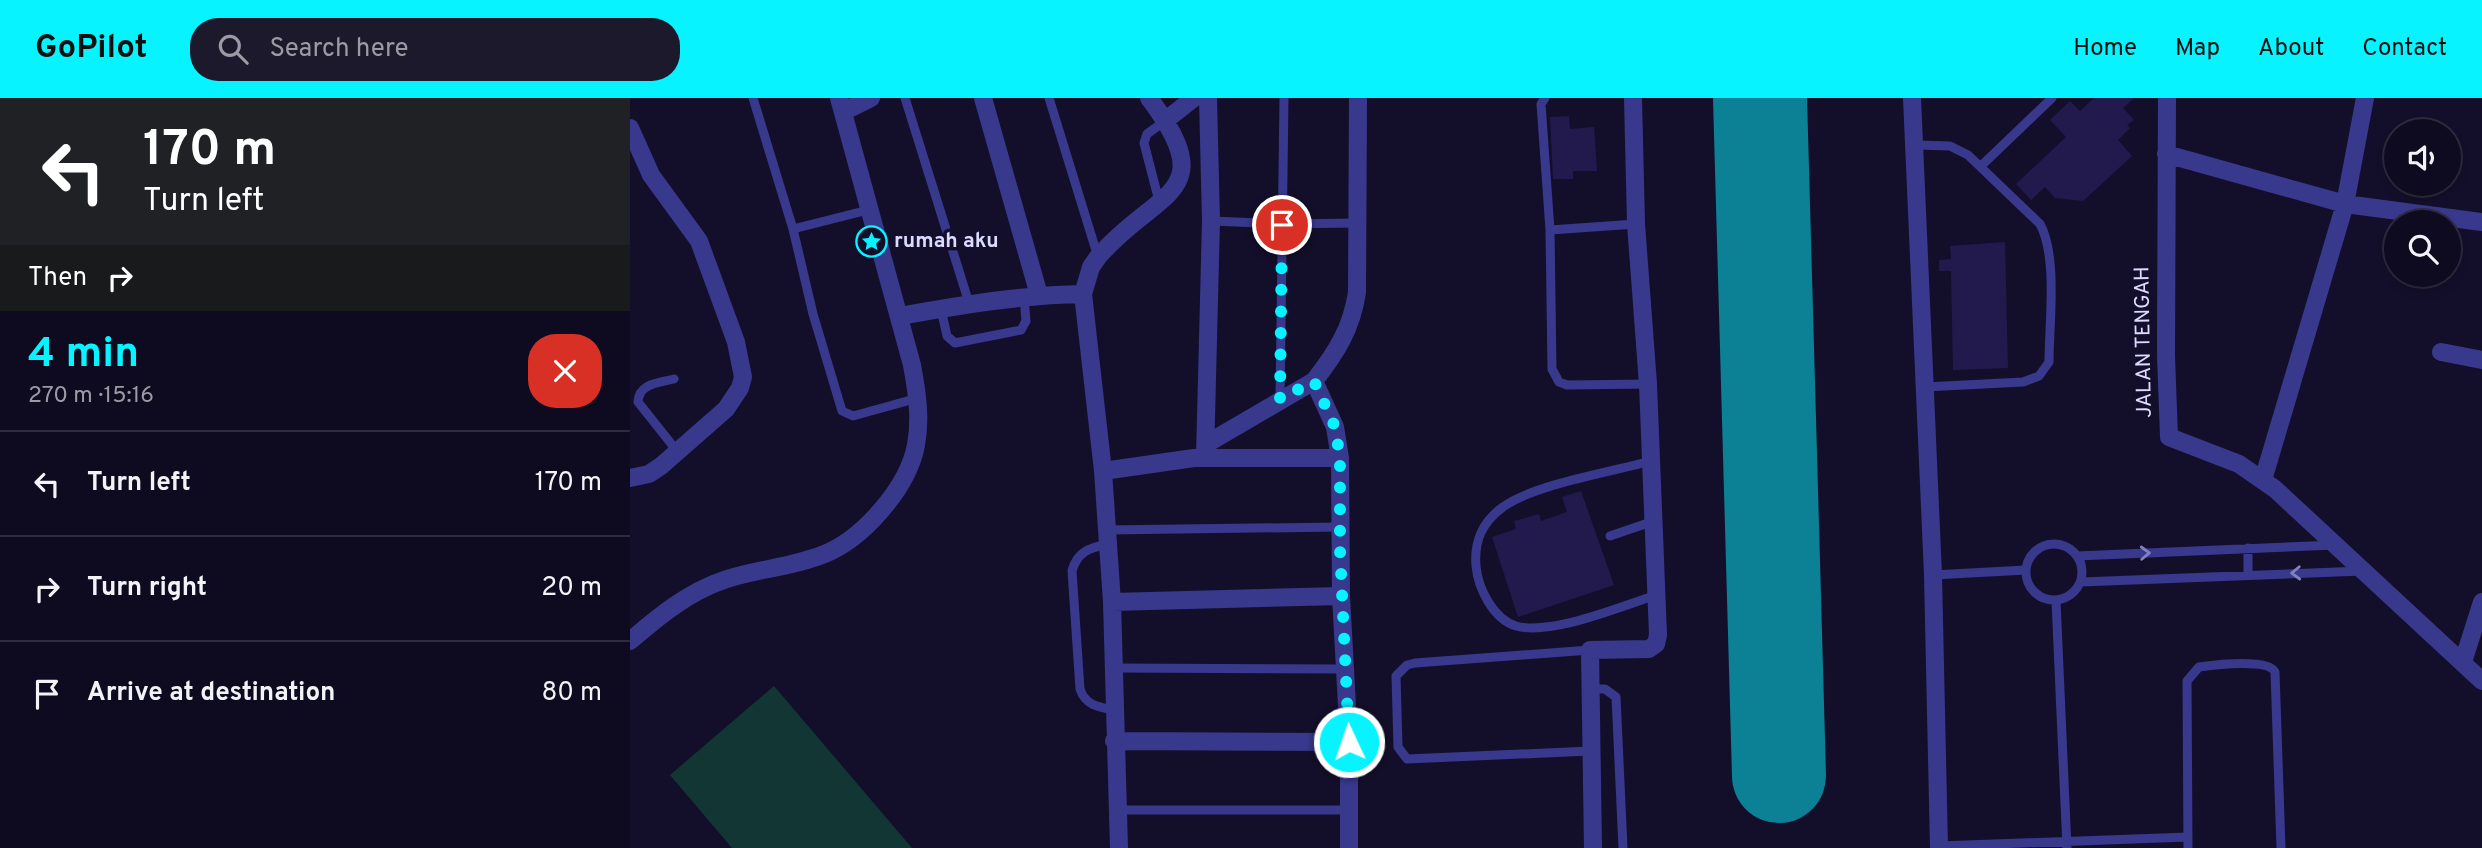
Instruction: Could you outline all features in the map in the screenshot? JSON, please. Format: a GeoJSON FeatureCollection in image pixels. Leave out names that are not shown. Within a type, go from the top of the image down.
{"type":"FeatureCollection","features":[{"type":"Feature","properties":{"kind":"street"},"geometry":{"type":"LineString","coordinates":[[630,641],[685,598],[722,581],[779,570],[847,544],[873,521],[905,472],[916,447],[918,398],[900,316],[841,105],[871,98]]}},
{"type":"Feature","properties":{"kind":"street"},"geometry":{"type":"LineString","coordinates":[[983,98],[1031,296]]}},
{"type":"Feature","properties":{"kind":"street"},"geometry":{"type":"LineString","coordinates":[[1119,848],[1112,602],[1103,471],[1083,294],[1091,267],[1098,257],[1174,186],[1184,167],[1181,149],[1166,120],[1149,98]]}},
{"type":"Feature","properties":{"kind":"street"},"geometry":{"type":"LineString","coordinates":[[1166,120],[1194,98]]}},
{"type":"Feature","properties":{"kind":"street"},"geometry":{"type":"LineString","coordinates":[[1207,450],[1211,221],[1208,98]]}},
{"type":"Feature","properties":{"kind":"street"},"geometry":{"type":"LineString","coordinates":[[1207,450],[1280,399],[1314,381],[1332,358],[1354,316],[1357,292],[1355,223],[1358,98]]}},
{"type":"Feature","properties":{"kind":"street"},"geometry":{"type":"LineString","coordinates":[[1593,848],[1590,650],[1639,651],[1656,644],[1658,635],[1648,384],[1636,223],[1633,98]]}},
{"type":"Feature","properties":{"kind":"street"},"geometry":{"type":"LineString","coordinates":[[1912,98],[1933,575],[1939,847]]}},
{"type":"Feature","properties":{"kind":"street","name":"JALAN TENGAH"},"geometry":{"type":"LineString","coordinates":[[2167,98],[2166,368],[2169,437],[2239,464],[2263,480],[2482,681]]}},
{"type":"Feature","properties":{"kind":"street"},"geometry":{"type":"LineString","coordinates":[[2263,480],[2345,204],[2365,98]]}},
{"type":"Feature","properties":{"kind":"street"},"geometry":{"type":"LineString","coordinates":[[630,128],[651,175],[699,241],[742,363],[743,377],[733,399],[677,450],[649,474],[630,478]]}},
{"type":"Feature","properties":{"kind":"street"},"geometry":{"type":"LineString","coordinates":[[2166,153],[2345,204],[2395,213],[2482,222]]}},
{"type":"Feature","properties":{"kind":"street"},"geometry":{"type":"LineString","coordinates":[[900,316],[969,303],[1083,294]]}},
{"type":"Feature","properties":{"kind":"street"},"geometry":{"type":"LineString","coordinates":[[2441,352],[2482,360]]}},
{"type":"Feature","properties":{"kind":"street"},"geometry":{"type":"LineString","coordinates":[[1314,381],[1335,427],[1340,458],[1339,527],[1349,742],[1349,848]]}},
{"type":"Feature","properties":{"kind":"street"},"geometry":{"type":"LineString","coordinates":[[1103,471],[1207,450],[1340,458]]}},
{"type":"Feature","properties":{"kind":"street"},"geometry":{"type":"LineString","coordinates":[[1112,602],[1341,597]]}},
{"type":"Feature","properties":{"kind":"street"},"geometry":{"type":"LineString","coordinates":[[2462,662],[2482,602]]}},
{"type":"Feature","properties":{"kind":"street"},"geometry":{"type":"LineString","coordinates":[[1114,741],[1349,742]]}},
{"type":"Feature","properties":{"kind":"lane"},"geometry":{"type":"LineString","coordinates":[[753,98],[793,229],[813,314],[842,411],[853,416],[918,398]]}},
{"type":"Feature","properties":{"kind":"lane"},"geometry":{"type":"LineString","coordinates":[[905,98],[969,303]]}},
{"type":"Feature","properties":{"kind":"lane"},"geometry":{"type":"LineString","coordinates":[[1049,98],[1098,257]]}},
{"type":"Feature","properties":{"kind":"lane"},"geometry":{"type":"LineString","coordinates":[[1280,399],[1284,98]]}},
{"type":"Feature","properties":{"kind":"lane"},"geometry":{"type":"LineString","coordinates":[[1545,98],[1541,104],[1550,230],[1554,375],[1567,385],[1648,384]]}},
{"type":"Feature","properties":{"kind":"lane"},"geometry":{"type":"LineString","coordinates":[[1981,166],[2052,98]]}},
{"type":"Feature","properties":{"kind":"lane"},"geometry":{"type":"LineString","coordinates":[[1159,201],[1144,143],[1147,134],[1166,120]]}},
{"type":"Feature","properties":{"kind":"lane"},"geometry":{"type":"LineString","coordinates":[[1916,145],[1950,146],[1981,166],[2040,223],[2046,234],[2049,362],[2039,376],[2023,382],[1925,387]]}},
{"type":"Feature","properties":{"kind":"lane"},"geometry":{"type":"LineString","coordinates":[[793,229],[869,210]]}},
{"type":"Feature","properties":{"kind":"lane"},"geometry":{"type":"LineString","coordinates":[[1211,221],[1282,225],[1355,223]]}},
{"type":"Feature","properties":{"kind":"lane"},"geometry":{"type":"LineString","coordinates":[[1550,230],[1636,223]]}},
{"type":"Feature","properties":{"kind":"lane"},"geometry":{"type":"LineString","coordinates":[[941,309],[947,336],[955,343],[1021,330],[1026,321],[1031,296]]}},
{"type":"Feature","properties":{"kind":"lane"},"geometry":{"type":"LineString","coordinates":[[674,379],[645,387],[638,402],[677,450]]}},
{"type":"Feature","properties":{"kind":"lane"},"geometry":{"type":"LineString","coordinates":[[1651,461],[1519,496],[1485,523],[1476,541],[1475,556],[1479,583],[1493,609],[1516,626],[1548,626],[1657,595]]}},
{"type":"Feature","properties":{"kind":"lane"},"geometry":{"type":"LineString","coordinates":[[1610,536],[1654,521]]}},
{"type":"Feature","properties":{"kind":"lane"},"geometry":{"type":"LineString","coordinates":[[1114,710],[1093,706],[1082,696],[1080,689],[1072,571],[1080,555],[1087,549],[1107,537],[1339,527]]}},
{"type":"Feature","properties":{"kind":"lane"},"geometry":{"type":"LineString","coordinates":[[2046,545],[2066,547],[2077,556],[2082,573],[2081,582],[2067,598],[2056,601],[2034,592],[2029,586],[2026,570],[2035,552],[2046,545]]}},
{"type":"Feature","properties":{"kind":"lane"},"geometry":{"type":"LineString","coordinates":[[2077,556],[2335,545]]}},
{"type":"Feature","properties":{"kind":"lane"},"geometry":{"type":"LineString","coordinates":[[2248,548],[2248,575]]}},
{"type":"Feature","properties":{"kind":"lane"},"geometry":{"type":"LineString","coordinates":[[1933,575],[2026,570]]}},
{"type":"Feature","properties":{"kind":"lane"},"geometry":{"type":"LineString","coordinates":[[2081,582],[2364,571]]}},
{"type":"Feature","properties":{"kind":"lane"},"geometry":{"type":"LineString","coordinates":[[2056,601],[2067,845]]}},
{"type":"Feature","properties":{"kind":"lane"},"geometry":{"type":"LineString","coordinates":[[1590,650],[1415,663],[1407,665],[1396,676],[1398,747],[1408,759],[1590,751]]}},
{"type":"Feature","properties":{"kind":"lane"},"geometry":{"type":"LineString","coordinates":[[2188,848],[2187,681],[2199,667],[2267,665],[2275,671],[2281,848]]}},
{"type":"Feature","properties":{"kind":"lane"},"geometry":{"type":"LineString","coordinates":[[1114,668],[1345,669]]}},
{"type":"Feature","properties":{"kind":"lane"},"geometry":{"type":"LineString","coordinates":[[1590,689],[1605,689],[1616,697],[1623,848]]}},
{"type":"Feature","properties":{"kind":"lane"},"geometry":{"type":"LineString","coordinates":[[1118,810],[1349,810]]}},
{"type":"Feature","properties":{"kind":"lane"},"geometry":{"type":"LineString","coordinates":[[1939,847],[2067,845],[2188,837]]}},
{"type":"Feature","properties":{"kind":"green space"},"geometry":{"type":"Polygon","coordinates":[[[774,686],[912,848],[732,848],[670,775],[774,686]]]}},
{"type":"Feature","properties":{"kind":"building"},"geometry":{"type":"Polygon","coordinates":[[[2094,98],[2134,98],[2123,108],[2134,120],[2127,125],[2130,128],[2118,140],[2132,156],[2083,201],[2055,198],[2045,187],[2031,200],[2016,184],[2066,137],[2050,120],[2070,101],[2080,111],[2094,98]]]}},
{"type":"Feature","properties":{"kind":"building"},"geometry":{"type":"Polygon","coordinates":[[[1569,116],[1570,129],[1594,127],[1597,171],[1573,171],[1573,179],[1553,179],[1550,117],[1569,116]]]}},
{"type":"Feature","properties":{"kind":"building"},"geometry":{"type":"Polygon","coordinates":[[[2005,242],[2008,368],[1953,370],[1951,271],[1939,271],[1939,260],[1951,259],[1950,246],[2005,242]]]}},
{"type":"Feature","properties":{"kind":"building"},"geometry":{"type":"Polygon","coordinates":[[[1581,491],[1614,585],[1518,617],[1492,537],[1516,529],[1514,521],[1539,514],[1541,521],[1567,512],[1562,497],[1581,491]]]}},
{"type":"Feature","properties":{"kind":"runway"},"geometry":{"type":"LineString","coordinates":[[1760,98],[1779,776]]}},
{"type":"Feature","properties":{"kind":"place","name":"rumah aku"},"geometry":{"type":"Point","coordinates":[871,241]}},
{"type":"Feature","properties":{"kind":"route"},"geometry":{"type":"LineString","coordinates":[[1282,225],[1280,399],[1314,381],[1335,427],[1338,442],[1341,597],[1349,742]]}}]}
